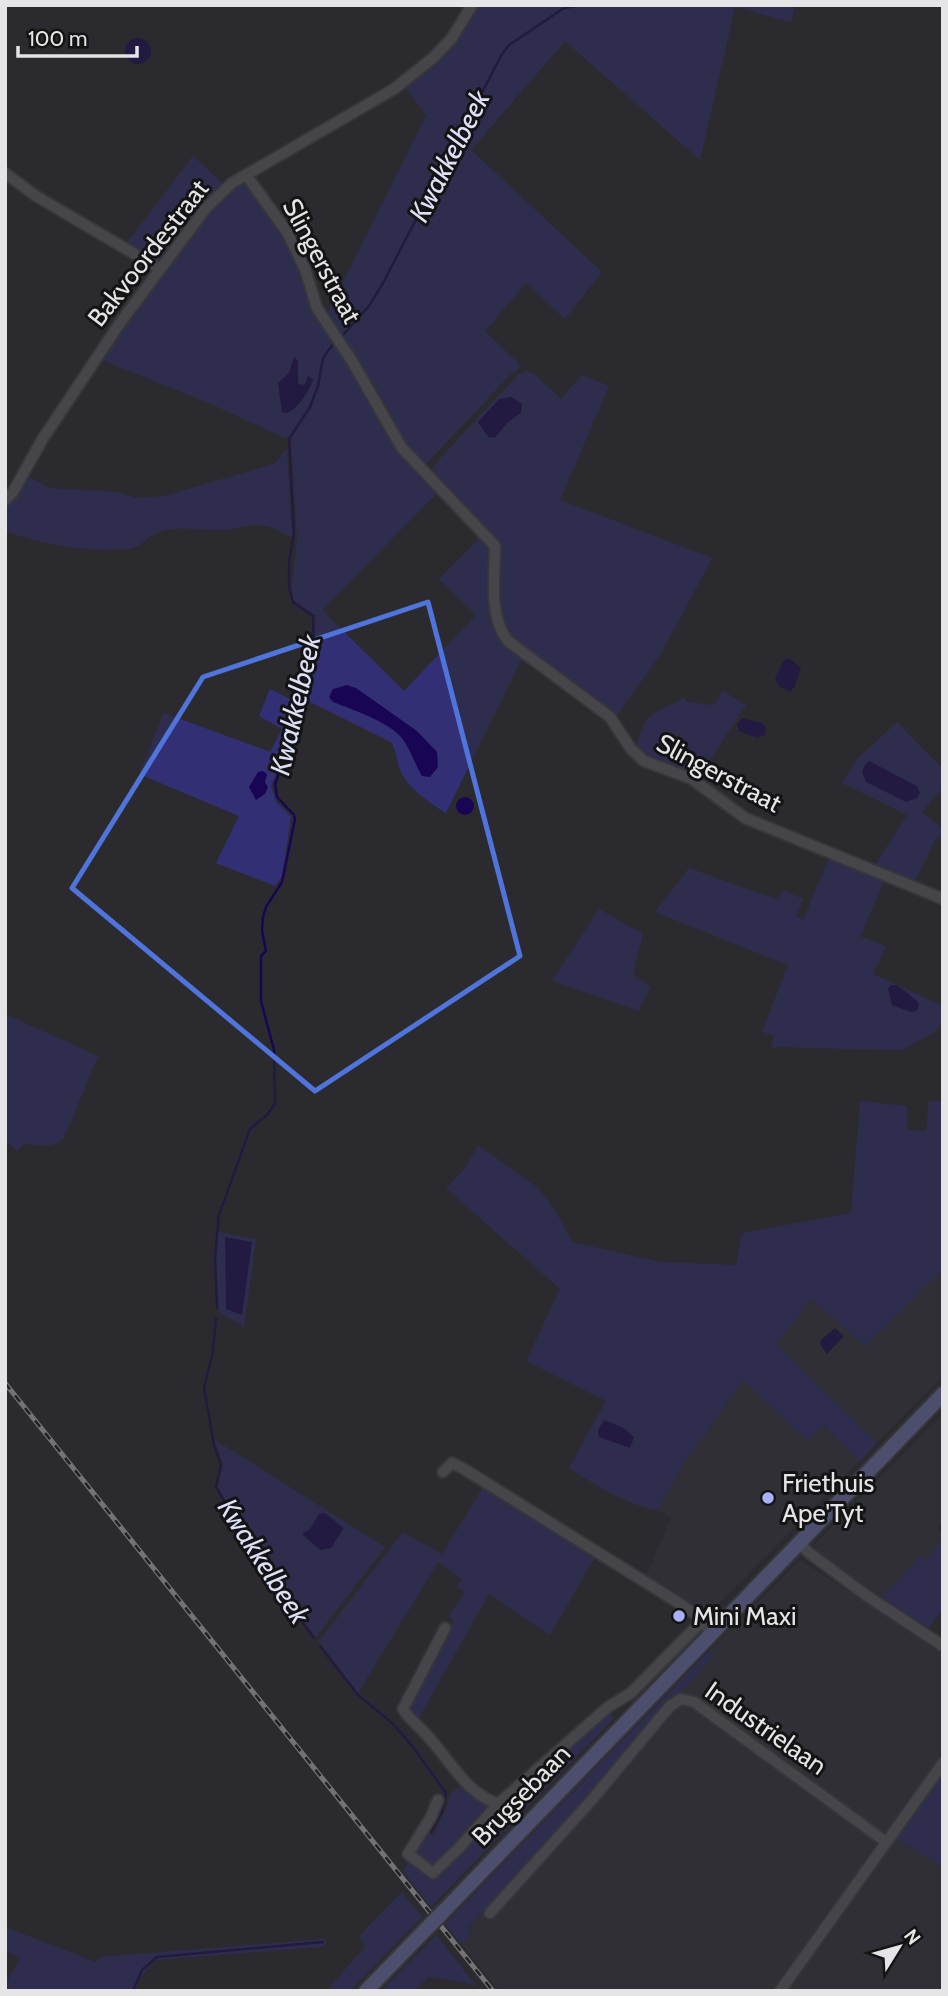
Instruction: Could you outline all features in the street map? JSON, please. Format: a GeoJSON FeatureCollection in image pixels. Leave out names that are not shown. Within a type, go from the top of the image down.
{"type":"FeatureCollection","features":[{"type":"Feature","properties":{"kind":"main road","name":"Brugsebaan"},"geometry":{"type":"LineString","coordinates":[[366,1991],[706,1627],[778,1565],[943,1394]]}},
{"type":"Feature","properties":{"kind":"street","name":"Bakvoordestraat"},"geometry":{"type":"LineString","coordinates":[[5,500],[13,492],[42,440],[120,323],[206,208],[232,183],[394,89],[434,57],[452,38],[472,5]]}},
{"type":"Feature","properties":{"kind":"street"},"geometry":{"type":"LineString","coordinates":[[5,173],[36,195],[160,270]]}},
{"type":"Feature","properties":{"kind":"street","name":"Slingerstraat"},"geometry":{"type":"LineString","coordinates":[[247,176],[287,232],[305,269],[317,308],[352,361],[402,448],[495,545],[495,613],[499,630],[508,641],[610,717],[631,749],[644,761],[692,779],[745,818],[943,899]]}},
{"type":"Feature","properties":{"kind":"street"},"geometry":{"type":"LineString","coordinates":[[443,1472],[453,1463],[464,1469],[674,1600],[706,1627]]}},
{"type":"Feature","properties":{"kind":"street"},"geometry":{"type":"LineString","coordinates":[[800,1543],[844,1579],[943,1646]]}},
{"type":"Feature","properties":{"kind":"street","name":"Brugsebaan"},"geometry":{"type":"LineString","coordinates":[[438,1800],[431,1817],[406,1852],[433,1873],[498,1804],[608,1707],[631,1693],[706,1627]]}},
{"type":"Feature","properties":{"kind":"street","name":"Brugsebaan"},"geometry":{"type":"LineString","coordinates":[[445,1628],[402,1709],[432,1741],[457,1775],[498,1804]]}},
{"type":"Feature","properties":{"kind":"street","name":"Industrielaan"},"geometry":{"type":"LineString","coordinates":[[490,1913],[670,1706],[681,1699],[694,1702],[886,1842]]}},
{"type":"Feature","properties":{"kind":"street"},"geometry":{"type":"LineString","coordinates":[[780,1991],[943,1763]]}},
{"type":"Feature","properties":{"kind":"highlighted area"},"geometry":{"type":"Polygon","coordinates":[[[428,602],[520,956],[315,1091],[72,888],[203,677],[428,602]]]}},
{"type":"Feature","properties":{"kind":"shaded area"},"geometry":{"type":"Polygon","coordinates":[[[479,5],[795,5],[791,22],[735,7],[700,160],[565,41],[471,150],[602,272],[565,319],[526,283],[485,331],[521,366],[425,465],[408,449],[326,316],[426,115],[404,86],[458,34],[479,5]]]}},
{"type":"Feature","properties":{"kind":"shaded area"},"geometry":{"type":"Polygon","coordinates":[[[138,38],[147,42],[151,51],[147,60],[138,64],[129,60],[125,51],[129,42],[138,38]]]}},
{"type":"Feature","properties":{"kind":"shaded area"},"geometry":{"type":"Polygon","coordinates":[[[193,156],[224,185],[160,260],[126,244],[193,156]]]}},
{"type":"Feature","properties":{"kind":"shaded area"},"geometry":{"type":"Polygon","coordinates":[[[243,184],[254,188],[296,257],[322,327],[438,492],[322,610],[404,691],[476,615],[439,579],[481,537],[491,548],[493,624],[505,643],[523,656],[446,813],[424,798],[406,780],[391,742],[298,696],[310,658],[316,616],[293,600],[297,540],[291,435],[285,438],[211,404],[99,359],[190,235],[228,193],[243,184]]]}},
{"type":"Feature","properties":{"kind":"shaded area"},"geometry":{"type":"Polygon","coordinates":[[[294,357],[298,361],[298,383],[305,384],[308,376],[313,379],[303,399],[287,413],[282,412],[278,383],[289,373],[294,357]]]}},
{"type":"Feature","properties":{"kind":"shaded area"},"geometry":{"type":"Polygon","coordinates":[[[526,371],[533,373],[561,399],[582,375],[609,386],[560,500],[712,558],[662,652],[616,717],[507,636],[498,612],[499,541],[432,473],[433,466],[518,375],[526,371]]]}},
{"type":"Feature","properties":{"kind":"shaded area"},"geometry":{"type":"Polygon","coordinates":[[[511,397],[522,404],[521,413],[507,423],[495,438],[488,437],[478,422],[499,399],[511,397]]]}},
{"type":"Feature","properties":{"kind":"shaded area"},"geometry":{"type":"Polygon","coordinates":[[[287,449],[292,537],[262,525],[224,530],[171,529],[155,534],[132,548],[112,550],[50,544],[5,531],[5,504],[15,496],[28,476],[47,487],[118,492],[136,498],[164,496],[274,464],[287,449]]]}},
{"type":"Feature","properties":{"kind":"shaded area"},"geometry":{"type":"Polygon","coordinates":[[[789,658],[801,668],[790,692],[780,687],[775,679],[783,661],[789,658]]]}},
{"type":"Feature","properties":{"kind":"shaded area"},"geometry":{"type":"Polygon","coordinates":[[[347,685],[356,688],[417,731],[437,752],[438,767],[430,777],[422,776],[407,746],[395,731],[369,716],[333,702],[329,697],[333,689],[347,685]]]}},
{"type":"Feature","properties":{"kind":"shaded area"},"geometry":{"type":"Polygon","coordinates":[[[270,689],[296,702],[290,734],[271,787],[277,803],[291,817],[282,876],[275,886],[216,863],[239,816],[139,774],[164,713],[270,752],[282,729],[259,716],[270,689]]]}},
{"type":"Feature","properties":{"kind":"shaded area"},"geometry":{"type":"Polygon","coordinates":[[[723,691],[746,705],[699,777],[657,762],[636,747],[645,723],[654,713],[684,697],[687,702],[714,705],[723,691]]]}},
{"type":"Feature","properties":{"kind":"shaded area"},"geometry":{"type":"Polygon","coordinates":[[[742,718],[762,723],[766,728],[765,735],[757,738],[739,731],[737,724],[742,718]]]}},
{"type":"Feature","properties":{"kind":"shaded area"},"geometry":{"type":"Polygon","coordinates":[[[897,722],[943,769],[943,787],[922,812],[943,829],[943,839],[937,836],[915,881],[874,867],[907,815],[842,783],[856,760],[897,722]]]}},
{"type":"Feature","properties":{"kind":"shaded area"},"geometry":{"type":"Polygon","coordinates":[[[869,761],[917,786],[920,793],[917,798],[906,802],[866,782],[862,772],[869,761]]]}},
{"type":"Feature","properties":{"kind":"shaded area"},"geometry":{"type":"Polygon","coordinates":[[[258,772],[267,774],[265,782],[268,787],[265,794],[256,800],[249,787],[258,772]]]}},
{"type":"Feature","properties":{"kind":"shaded area"},"geometry":{"type":"Polygon","coordinates":[[[465,797],[473,802],[474,806],[469,814],[465,815],[457,810],[456,806],[461,798],[465,797]]]}},
{"type":"Feature","properties":{"kind":"shaded area"},"geometry":{"type":"Polygon","coordinates":[[[830,856],[885,879],[860,936],[886,946],[873,974],[943,1006],[943,1020],[935,1032],[901,1050],[771,1047],[775,1036],[762,1032],[788,965],[655,912],[689,868],[778,900],[783,890],[803,899],[796,916],[803,920],[830,856]]]}},
{"type":"Feature","properties":{"kind":"shaded area"},"geometry":{"type":"Polygon","coordinates":[[[599,909],[643,934],[633,974],[650,987],[639,1011],[552,981],[599,909]]]}},
{"type":"Feature","properties":{"kind":"shaded area"},"geometry":{"type":"Polygon","coordinates":[[[897,985],[917,1001],[919,1006],[916,1011],[910,1012],[892,1005],[888,988],[897,985]]]}},
{"type":"Feature","properties":{"kind":"shaded area"},"geometry":{"type":"Polygon","coordinates":[[[5,1014],[98,1056],[64,1138],[55,1144],[24,1144],[17,1151],[5,1139],[5,1014]]]}},
{"type":"Feature","properties":{"kind":"shaded area"},"geometry":{"type":"Polygon","coordinates":[[[860,1101],[907,1106],[907,1130],[926,1131],[929,1101],[943,1101],[943,1269],[865,1346],[811,1299],[776,1344],[877,1443],[860,1461],[824,1425],[807,1441],[743,1380],[681,1468],[657,1510],[622,1499],[569,1468],[606,1401],[526,1361],[560,1289],[446,1188],[466,1167],[478,1145],[538,1188],[555,1210],[572,1242],[660,1262],[736,1265],[742,1233],[851,1213],[860,1101]]]}},
{"type":"Feature","properties":{"kind":"shaded area"},"geometry":{"type":"Polygon","coordinates":[[[218,1232],[256,1239],[244,1327],[219,1312],[216,1263],[218,1232]]]}},
{"type":"Feature","properties":{"kind":"shaded area"},"geometry":{"type":"Polygon","coordinates":[[[225,1237],[252,1242],[242,1315],[226,1309],[225,1237]]]}},
{"type":"Feature","properties":{"kind":"shaded area"},"geometry":{"type":"Polygon","coordinates":[[[943,1269],[943,1376],[877,1443],[776,1344],[811,1299],[865,1346],[943,1269]]]}},
{"type":"Feature","properties":{"kind":"shaded area"},"geometry":{"type":"Polygon","coordinates":[[[835,1328],[844,1336],[827,1354],[820,1341],[835,1328]]]}},
{"type":"Feature","properties":{"kind":"shaded area"},"geometry":{"type":"Polygon","coordinates":[[[743,1380],[807,1441],[823,1425],[860,1461],[705,1617],[646,1577],[671,1517],[657,1510],[681,1468],[743,1380]]]}},
{"type":"Feature","properties":{"kind":"shaded area"},"geometry":{"type":"Polygon","coordinates":[[[943,1414],[943,1522],[937,1528],[943,1534],[943,1540],[926,1560],[920,1557],[881,1597],[822,1558],[814,1545],[943,1414]]]}},
{"type":"Feature","properties":{"kind":"shaded area"},"geometry":{"type":"Polygon","coordinates":[[[604,1420],[624,1428],[634,1437],[630,1448],[599,1437],[598,1430],[604,1420]]]}},
{"type":"Feature","properties":{"kind":"shaded area"},"geometry":{"type":"Polygon","coordinates":[[[215,1440],[385,1547],[316,1637],[273,1583],[220,1491],[218,1486],[223,1464],[215,1440]]]}},
{"type":"Feature","properties":{"kind":"shaded area"},"geometry":{"type":"Polygon","coordinates":[[[485,1484],[596,1555],[550,1635],[489,1594],[417,1721],[405,1705],[454,1621],[449,1616],[465,1592],[457,1587],[462,1579],[438,1562],[358,1693],[319,1641],[403,1532],[442,1554],[485,1484]]]}},
{"type":"Feature","properties":{"kind":"shaded area"},"geometry":{"type":"Polygon","coordinates":[[[325,1513],[344,1528],[331,1548],[320,1550],[302,1534],[310,1529],[319,1514],[325,1513]]]}},
{"type":"Feature","properties":{"kind":"shaded area"},"geometry":{"type":"Polygon","coordinates":[[[943,1540],[943,1610],[928,1628],[881,1597],[921,1556],[926,1560],[943,1540]]]}},
{"type":"Feature","properties":{"kind":"shaded area"},"geometry":{"type":"Polygon","coordinates":[[[800,1560],[943,1652],[943,1756],[892,1826],[896,1838],[943,1867],[943,1991],[499,1991],[462,1945],[472,1934],[468,1929],[714,1655],[709,1651],[800,1560]]]}},
{"type":"Feature","properties":{"kind":"shaded area"},"geometry":{"type":"Polygon","coordinates":[[[709,1651],[714,1655],[468,1928],[472,1933],[462,1945],[445,1924],[709,1651]]]}},
{"type":"Feature","properties":{"kind":"shaded area"},"geometry":{"type":"Polygon","coordinates":[[[609,1712],[614,1718],[431,1907],[403,1871],[428,1832],[433,1835],[447,1807],[450,1794],[459,1787],[493,1811],[609,1712]]]}},
{"type":"Feature","properties":{"kind":"shaded area"},"geometry":{"type":"Polygon","coordinates":[[[943,1773],[943,1867],[896,1838],[943,1773]]]}},
{"type":"Feature","properties":{"kind":"shaded area"},"geometry":{"type":"Polygon","coordinates":[[[402,1892],[422,1917],[350,1991],[326,1991],[365,1947],[359,1936],[402,1892]]]}},
{"type":"Feature","properties":{"kind":"shaded area"},"geometry":{"type":"Polygon","coordinates":[[[5,1927],[96,1962],[101,1957],[325,1939],[326,1944],[320,1947],[155,1960],[139,1979],[135,1991],[5,1991],[5,1985],[20,1958],[5,1951],[5,1927]]]}},
{"type":"Feature","properties":{"kind":"shaded area"},"geometry":{"type":"Polygon","coordinates":[[[436,1935],[477,1987],[429,1977],[413,1991],[381,1991],[436,1935]]]}},
{"type":"Feature","properties":{"kind":"waterway","name":"Kwakkelbeek"},"geometry":{"type":"LineString","coordinates":[[341,337],[369,306],[383,283],[502,54],[509,45],[564,8],[583,5]]}},
{"type":"Feature","properties":{"kind":"waterway","name":"Kwakkelbeek"},"geometry":{"type":"LineString","coordinates":[[217,1308],[215,1257],[219,1215],[250,1129],[268,1114],[275,1103],[274,1050],[261,1001],[261,956],[266,951],[262,931],[263,917],[266,907],[282,882],[295,819],[277,797],[275,784],[296,728],[298,693],[314,644],[313,616],[293,602],[289,588],[289,563],[294,532],[289,439],[310,407],[318,386],[323,358],[333,344]]}},
{"type":"Feature","properties":{"kind":"waterway","name":"Kwakkelbeek"},"geometry":{"type":"LineString","coordinates":[[216,1318],[213,1351],[204,1388],[214,1445],[221,1465],[216,1487],[264,1571],[314,1638]]}},
{"type":"Feature","properties":{"kind":"waterway","name":"Kwakkelbeek"},"geometry":{"type":"LineString","coordinates":[[320,1646],[358,1695],[393,1724],[413,1747],[446,1793],[442,1812],[431,1832]]}},
{"type":"Feature","properties":{"kind":"waterway","name":"Kwakkelbeek"},"geometry":{"type":"LineString","coordinates":[[133,1991],[142,1970],[157,1957],[323,1942]]}},
{"type":"Feature","properties":{"kind":"railway"},"geometry":{"type":"LineString","coordinates":[[5,1383],[493,1991]]}},
{"type":"Feature","properties":{"kind":"place","name":"Friethuis Ape'Tyt"},"geometry":{"type":"Point","coordinates":[768,1498]}},
{"type":"Feature","properties":{"kind":"place","name":"Mini Maxi"},"geometry":{"type":"Point","coordinates":[679,1616]}}]}
